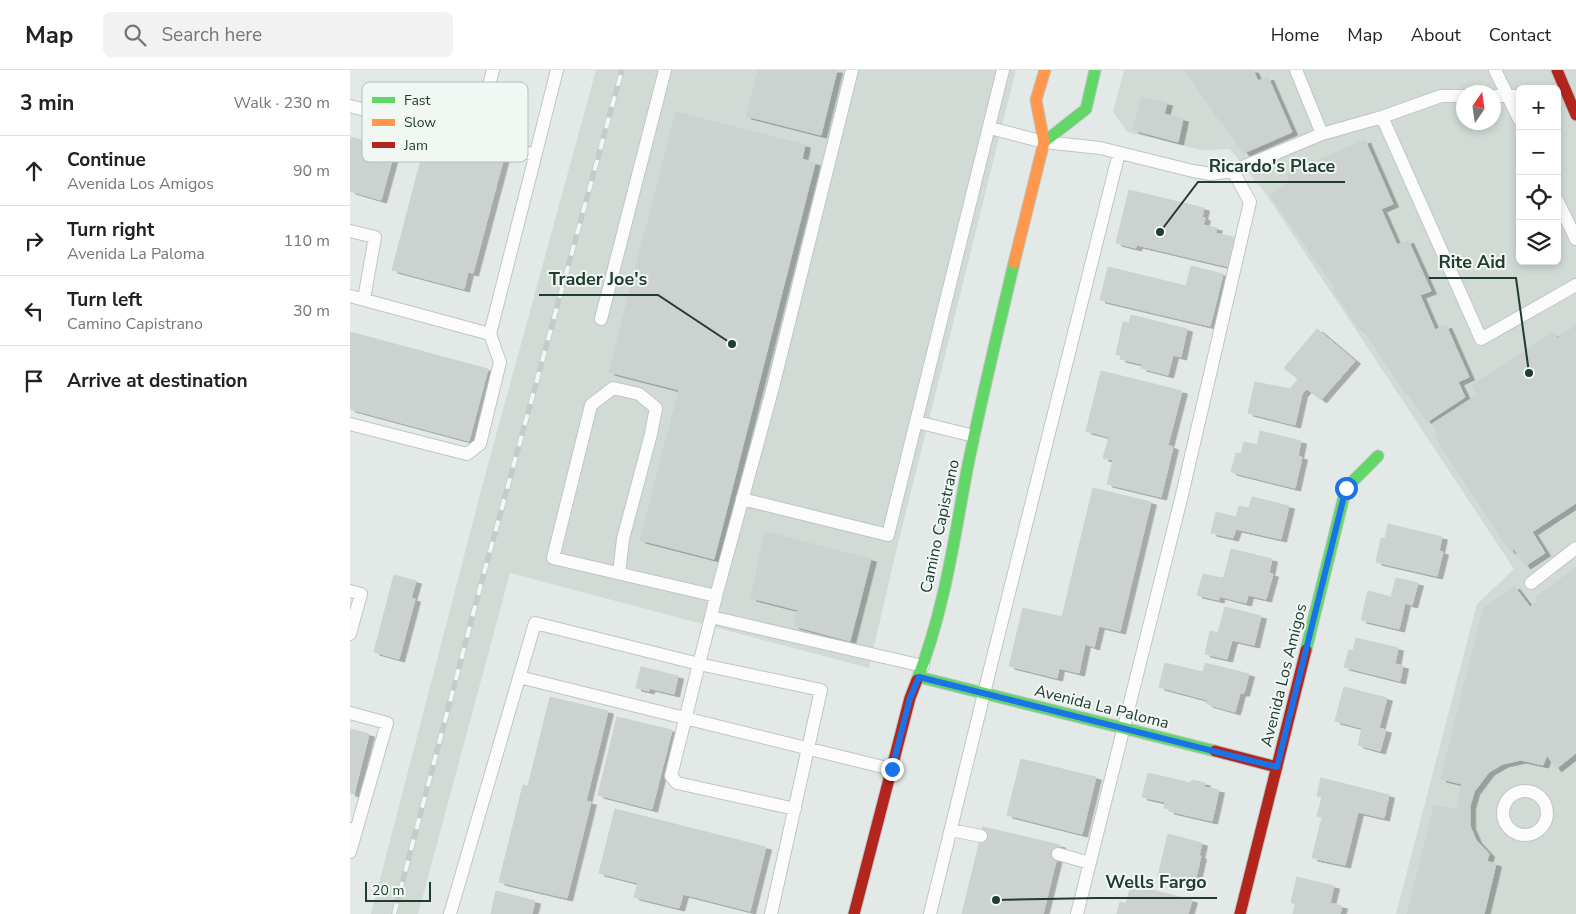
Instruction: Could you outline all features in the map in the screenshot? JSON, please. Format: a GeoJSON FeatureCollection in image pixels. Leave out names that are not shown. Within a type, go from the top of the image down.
{"type":"FeatureCollection","features":[{"type":"Feature","properties":{"kind":"main road","name":"Camino Capistrano"},"geometry":{"type":"LineString","coordinates":[[854,914],[910,698],[921,671],[944,588],[974,436],[1031,190],[1044,142],[1036,100],[1045,70]]}},
{"type":"Feature","properties":{"kind":"main road"},"geometry":{"type":"LineString","coordinates":[[1044,142],[1086,109],[1095,70]]}},
{"type":"Feature","properties":{"kind":"main road"},"geometry":{"type":"LineString","coordinates":[[1557,70],[1566,87],[1576,115]]}},
{"type":"Feature","properties":{"kind":"main road","name":"Avenida Los Amigos"},"geometry":{"type":"LineString","coordinates":[[1240,914],[1346,488],[1378,456]]}},
{"type":"Feature","properties":{"kind":"main road","name":"Avenida La Paloma"},"geometry":{"type":"LineString","coordinates":[[921,671],[984,693],[1277,767]]}},
{"type":"Feature","properties":{"kind":"lane"},"geometry":{"type":"LineString","coordinates":[[350,424],[467,454],[480,444],[500,362],[490,334],[558,70]]}},
{"type":"Feature","properties":{"kind":"lane"},"geometry":{"type":"LineString","coordinates":[[602,319],[664,70]]}},
{"type":"Feature","properties":{"kind":"lane"},"geometry":{"type":"LineString","coordinates":[[795,809],[677,783],[671,776],[716,596],[773,387],[852,70]]}},
{"type":"Feature","properties":{"kind":"lane"},"geometry":{"type":"LineString","coordinates":[[742,499],[888,535],[1004,70]]}},
{"type":"Feature","properties":{"kind":"lane"},"geometry":{"type":"LineString","coordinates":[[1296,70],[1322,134]]}},
{"type":"Feature","properties":{"kind":"lane"},"geometry":{"type":"LineString","coordinates":[[1495,70],[1514,96]]}},
{"type":"Feature","properties":{"kind":"lane"},"geometry":{"type":"LineString","coordinates":[[990,128],[1044,142],[1100,148],[1211,174],[1232,171],[1322,134],[1382,117],[1440,96],[1456,96]]}},
{"type":"Feature","properties":{"kind":"lane"},"geometry":{"type":"LineString","coordinates":[[1501,96],[1514,96]]}},
{"type":"Feature","properties":{"kind":"lane"},"geometry":{"type":"LineString","coordinates":[[1382,117],[1482,339],[1576,285]]}},
{"type":"Feature","properties":{"kind":"lane"},"geometry":{"type":"LineString","coordinates":[[528,153],[535,155]]}},
{"type":"Feature","properties":{"kind":"lane"},"geometry":{"type":"LineString","coordinates":[[930,914],[1119,153]]}},
{"type":"Feature","properties":{"kind":"lane"},"geometry":{"type":"LineString","coordinates":[[1077,914],[1176,517],[1250,202],[1232,171]]}},
{"type":"Feature","properties":{"kind":"lane"},"geometry":{"type":"LineString","coordinates":[[1561,208],[1576,239]]}},
{"type":"Feature","properties":{"kind":"lane"},"geometry":{"type":"LineString","coordinates":[[350,231],[375,237],[364,300]]}},
{"type":"Feature","properties":{"kind":"lane"},"geometry":{"type":"LineString","coordinates":[[350,296],[490,334]]}},
{"type":"Feature","properties":{"kind":"lane"},"geometry":{"type":"LineString","coordinates":[[618,574],[623,539],[651,434],[656,408],[639,394],[613,388],[591,405],[554,558],[618,574],[716,596]]}},
{"type":"Feature","properties":{"kind":"lane"},"geometry":{"type":"LineString","coordinates":[[917,422],[974,436]]}},
{"type":"Feature","properties":{"kind":"lane"},"geometry":{"type":"LineString","coordinates":[[1531,584],[1576,548]]}},
{"type":"Feature","properties":{"kind":"lane"},"geometry":{"type":"LineString","coordinates":[[350,591],[360,594],[350,634]]}},
{"type":"Feature","properties":{"kind":"lane"},"geometry":{"type":"LineString","coordinates":[[711,617],[921,671]]}},
{"type":"Feature","properties":{"kind":"lane"},"geometry":{"type":"LineString","coordinates":[[450,914],[535,623],[699,664],[820,690],[795,809],[770,914]]}},
{"type":"Feature","properties":{"kind":"lane"},"geometry":{"type":"LineString","coordinates":[[519,677],[892,769]]}},
{"type":"Feature","properties":{"kind":"lane"},"geometry":{"type":"LineString","coordinates":[[350,713],[387,723],[353,830],[350,852]]}},
{"type":"Feature","properties":{"kind":"lane"},"geometry":{"type":"LineString","coordinates":[[951,830],[980,836]]}},
{"type":"Feature","properties":{"kind":"lane"},"geometry":{"type":"LineString","coordinates":[[1058,854],[1090,863]]}},
{"type":"Feature","properties":{"kind":"shaded area"},"geometry":{"type":"Polygon","coordinates":[[[596,70],[1016,70],[893,564],[869,668],[510,573],[418,914],[371,914],[483,483],[596,70]]]}},
{"type":"Feature","properties":{"kind":"shaded area"},"geometry":{"type":"Polygon","coordinates":[[[1124,70],[1576,70],[1576,914],[1396,914],[1477,604],[1514,569],[1266,194],[1230,149],[1201,150],[1127,132],[1113,112],[1124,70]]]}},
{"type":"Feature","properties":{"kind":"building"},"geometry":{"type":"Polygon","coordinates":[[[758,70],[837,70],[821,135],[746,116],[758,70]]]}},
{"type":"Feature","properties":{"kind":"building"},"geometry":{"type":"Polygon","coordinates":[[[1185,70],[1253,70],[1258,81],[1268,77],[1292,132],[1244,153],[1185,70]]]}},
{"type":"Feature","properties":{"kind":"building"},"geometry":{"type":"Polygon","coordinates":[[[1141,97],[1167,103],[1164,114],[1183,119],[1178,142],[1133,130],[1141,97]]]}},
{"type":"Feature","properties":{"kind":"building"},"geometry":{"type":"Polygon","coordinates":[[[676,112],[805,145],[802,159],[815,163],[714,559],[640,540],[679,390],[609,372],[676,112]]]}},
{"type":"Feature","properties":{"kind":"building"},"geometry":{"type":"Polygon","coordinates":[[[350,137],[362,140],[362,162],[391,162],[381,200],[350,191],[350,137]]]}},
{"type":"Feature","properties":{"kind":"building"},"geometry":{"type":"Polygon","coordinates":[[[1365,140],[1393,204],[1381,209],[1397,245],[1408,240],[1431,291],[1420,295],[1435,330],[1446,325],[1469,377],[1458,382],[1465,397],[1427,422],[1363,329],[1360,330],[1333,290],[1335,288],[1270,195],[1290,181],[1287,174],[1365,140]]]}},
{"type":"Feature","properties":{"kind":"building"},"geometry":{"type":"Polygon","coordinates":[[[420,162],[503,162],[473,273],[468,272],[464,289],[392,270],[420,162]]]}},
{"type":"Feature","properties":{"kind":"building"},"geometry":{"type":"Polygon","coordinates":[[[1129,190],[1204,208],[1202,217],[1205,218],[1203,225],[1217,228],[1215,233],[1237,238],[1230,267],[1137,245],[1136,248],[1116,243],[1129,190]]]}},
{"type":"Feature","properties":{"kind":"building"},"geometry":{"type":"Polygon","coordinates":[[[1191,266],[1223,274],[1210,326],[1100,300],[1108,267],[1186,286],[1191,266]]]}},
{"type":"Feature","properties":{"kind":"building"},"geometry":{"type":"Polygon","coordinates":[[[1131,315],[1187,329],[1181,357],[1173,355],[1168,375],[1141,368],[1142,364],[1120,359],[1121,356],[1116,354],[1123,322],[1129,323],[1131,315]]]}},
{"type":"Feature","properties":{"kind":"building"},"geometry":{"type":"Polygon","coordinates":[[[1576,326],[1576,503],[1532,532],[1545,553],[1525,566],[1514,549],[1510,551],[1461,477],[1435,436],[1439,434],[1432,424],[1477,395],[1471,386],[1553,333],[1557,338],[1576,326]]]}},
{"type":"Feature","properties":{"kind":"building"},"geometry":{"type":"Polygon","coordinates":[[[1317,329],[1355,361],[1321,400],[1307,389],[1302,394],[1295,425],[1248,413],[1255,382],[1290,389],[1298,379],[1284,368],[1317,329]]]}},
{"type":"Feature","properties":{"kind":"building"},"geometry":{"type":"Polygon","coordinates":[[[350,332],[488,369],[469,441],[350,409],[350,332]]]}},
{"type":"Feature","properties":{"kind":"building"},"geometry":{"type":"Polygon","coordinates":[[[1101,371],[1182,391],[1168,445],[1173,447],[1161,497],[1107,484],[1113,460],[1103,458],[1109,437],[1086,431],[1101,371]]]}},
{"type":"Feature","properties":{"kind":"building"},"geometry":{"type":"Polygon","coordinates":[[[1260,431],[1301,441],[1298,456],[1302,457],[1295,488],[1231,472],[1236,453],[1241,454],[1244,442],[1257,445],[1260,431]]]}},
{"type":"Feature","properties":{"kind":"building"},"geometry":{"type":"Polygon","coordinates":[[[1093,488],[1151,502],[1120,631],[1099,626],[1094,647],[1085,644],[1079,673],[1059,668],[1057,678],[1009,666],[1023,608],[1062,617],[1093,488]]]}},
{"type":"Feature","properties":{"kind":"building"},"geometry":{"type":"Polygon","coordinates":[[[1252,497],[1289,506],[1281,539],[1236,529],[1233,538],[1211,533],[1216,512],[1236,517],[1239,506],[1249,508],[1252,497]]]}},
{"type":"Feature","properties":{"kind":"building"},"geometry":{"type":"Polygon","coordinates":[[[1388,524],[1442,537],[1439,551],[1443,552],[1437,576],[1376,562],[1381,538],[1385,539],[1388,524]]]}},
{"type":"Feature","properties":{"kind":"building"},"geometry":{"type":"Polygon","coordinates":[[[765,532],[871,559],[850,641],[794,626],[798,610],[751,598],[765,532]]]}},
{"type":"Feature","properties":{"kind":"building"},"geometry":{"type":"Polygon","coordinates":[[[1231,549],[1272,559],[1269,573],[1273,574],[1266,599],[1248,595],[1246,603],[1219,596],[1219,600],[1197,595],[1203,574],[1224,577],[1231,549]]]}},
{"type":"Feature","properties":{"kind":"building"},"geometry":{"type":"Polygon","coordinates":[[[1576,567],[1576,753],[1556,769],[1547,755],[1543,765],[1521,760],[1503,764],[1489,772],[1474,792],[1470,806],[1470,826],[1476,840],[1489,854],[1487,861],[1496,864],[1484,914],[1407,914],[1434,805],[1457,810],[1462,784],[1441,779],[1483,609],[1514,586],[1530,607],[1539,600],[1536,597],[1576,567]]]}},
{"type":"Feature","properties":{"kind":"building"},"geometry":{"type":"Polygon","coordinates":[[[394,575],[416,581],[411,598],[415,599],[399,659],[374,652],[394,575]]]}},
{"type":"Feature","properties":{"kind":"building"},"geometry":{"type":"Polygon","coordinates":[[[1396,578],[1418,583],[1412,605],[1405,603],[1399,629],[1361,620],[1368,591],[1391,597],[1396,578]]]}},
{"type":"Feature","properties":{"kind":"building"},"geometry":{"type":"Polygon","coordinates":[[[1225,607],[1261,616],[1254,645],[1232,640],[1227,659],[1205,654],[1210,631],[1218,633],[1225,607]]]}},
{"type":"Feature","properties":{"kind":"building"},"geometry":{"type":"Polygon","coordinates":[[[1356,638],[1398,648],[1395,664],[1403,666],[1400,681],[1344,667],[1349,650],[1353,651],[1356,638]]]}},
{"type":"Feature","properties":{"kind":"building"},"geometry":{"type":"Polygon","coordinates":[[[1165,663],[1203,672],[1205,663],[1249,674],[1244,693],[1240,693],[1235,712],[1207,704],[1208,700],[1159,687],[1165,663]]]}},
{"type":"Feature","properties":{"kind":"building"},"geometry":{"type":"Polygon","coordinates":[[[641,667],[678,676],[674,694],[649,688],[649,691],[636,688],[641,667]]]}},
{"type":"Feature","properties":{"kind":"building"},"geometry":{"type":"Polygon","coordinates":[[[1344,687],[1387,698],[1379,728],[1386,730],[1380,751],[1358,745],[1362,728],[1335,721],[1344,687]]]}},
{"type":"Feature","properties":{"kind":"building"},"geometry":{"type":"Polygon","coordinates":[[[550,697],[608,711],[586,801],[591,802],[567,898],[499,882],[523,785],[528,786],[550,697]]]}},
{"type":"Feature","properties":{"kind":"building"},"geometry":{"type":"Polygon","coordinates":[[[617,717],[672,730],[652,809],[598,795],[617,717]]]}},
{"type":"Feature","properties":{"kind":"building"},"geometry":{"type":"Polygon","coordinates":[[[350,729],[369,734],[354,794],[350,793],[350,729]]]}},
{"type":"Feature","properties":{"kind":"building"},"geometry":{"type":"Polygon","coordinates":[[[1021,759],[1096,777],[1082,834],[1007,815],[1021,759]]]}},
{"type":"Feature","properties":{"kind":"building"},"geometry":{"type":"Polygon","coordinates":[[[1148,773],[1191,783],[1192,780],[1205,783],[1204,787],[1219,790],[1212,821],[1169,811],[1169,809],[1164,808],[1165,802],[1142,797],[1148,773]]]}},
{"type":"Feature","properties":{"kind":"building"},"geometry":{"type":"Polygon","coordinates":[[[1321,778],[1389,795],[1384,818],[1358,812],[1345,865],[1312,858],[1322,817],[1317,816],[1322,797],[1317,796],[1321,778]]]}},
{"type":"Feature","properties":{"kind":"building"},"geometry":{"type":"Polygon","coordinates":[[[615,809],[766,847],[750,911],[683,894],[679,908],[634,897],[638,883],[599,873],[615,809]]]}},
{"type":"Feature","properties":{"kind":"building"},"geometry":{"type":"Polygon","coordinates":[[[983,827],[1060,845],[1043,914],[962,914],[983,827]]]}},
{"type":"Feature","properties":{"kind":"building"},"geometry":{"type":"Polygon","coordinates":[[[1168,834],[1202,843],[1195,882],[1168,876],[1167,878],[1158,876],[1168,834]]]}},
{"type":"Feature","properties":{"kind":"building"},"geometry":{"type":"Polygon","coordinates":[[[1297,877],[1334,886],[1330,903],[1342,906],[1340,914],[1293,914],[1295,904],[1291,902],[1297,877]]]}},
{"type":"Feature","properties":{"kind":"building"},"geometry":{"type":"Polygon","coordinates":[[[1131,885],[1192,900],[1188,914],[1117,914],[1120,902],[1126,904],[1131,885]]]}},
{"type":"Feature","properties":{"kind":"building"},"geometry":{"type":"Polygon","coordinates":[[[496,891],[535,901],[532,914],[491,914],[496,891]]]}},
{"type":"Feature","properties":{"kind":"railway"},"geometry":{"type":"LineString","coordinates":[[394,914],[481,584],[622,70]]}},
{"type":"Feature","properties":{"kind":"traffic: fast"},"geometry":{"type":"LineString","coordinates":[[1044,142],[1086,109],[1095,70]]}},
{"type":"Feature","properties":{"kind":"traffic: fast"},"geometry":{"type":"LineString","coordinates":[[917,680],[941,602],[953,549],[972,444],[1014,263]]}},
{"type":"Feature","properties":{"kind":"traffic: fast"},"geometry":{"type":"LineString","coordinates":[[1306,650],[1346,488],[1378,456]]}},
{"type":"Feature","properties":{"kind":"traffic: fast"},"geometry":{"type":"LineString","coordinates":[[919,677],[1215,751]]}},
{"type":"Feature","properties":{"kind":"traffic: slow"},"geometry":{"type":"LineString","coordinates":[[1014,263],[1044,142],[1036,100],[1045,70]]}},
{"type":"Feature","properties":{"kind":"traffic: jam"},"geometry":{"type":"LineString","coordinates":[[1557,70],[1576,115]]}},
{"type":"Feature","properties":{"kind":"traffic: jam"},"geometry":{"type":"LineString","coordinates":[[1240,914],[1306,650]]}},
{"type":"Feature","properties":{"kind":"traffic: jam"},"geometry":{"type":"LineString","coordinates":[[854,914],[910,698],[917,680]]}},
{"type":"Feature","properties":{"kind":"traffic: jam"},"geometry":{"type":"LineString","coordinates":[[1215,751],[1277,767]]}},
{"type":"Feature","properties":{"kind":"place","name":"Ricardo's Place"},"geometry":{"type":"Point","coordinates":[1160,232]}},
{"type":"Feature","properties":{"kind":"place","name":"Trader Joe's"},"geometry":{"type":"Point","coordinates":[732,344]}},
{"type":"Feature","properties":{"kind":"place","name":"Rite Aid"},"geometry":{"type":"Point","coordinates":[1529,373]}},
{"type":"Feature","properties":{"kind":"place","name":"Wells Fargo"},"geometry":{"type":"Point","coordinates":[996,900]}},
{"type":"Feature","properties":{"kind":"route"},"geometry":{"type":"LineString","coordinates":[[892,769],[910,698],[919,677],[1277,767],[1346,488]]}}]}
